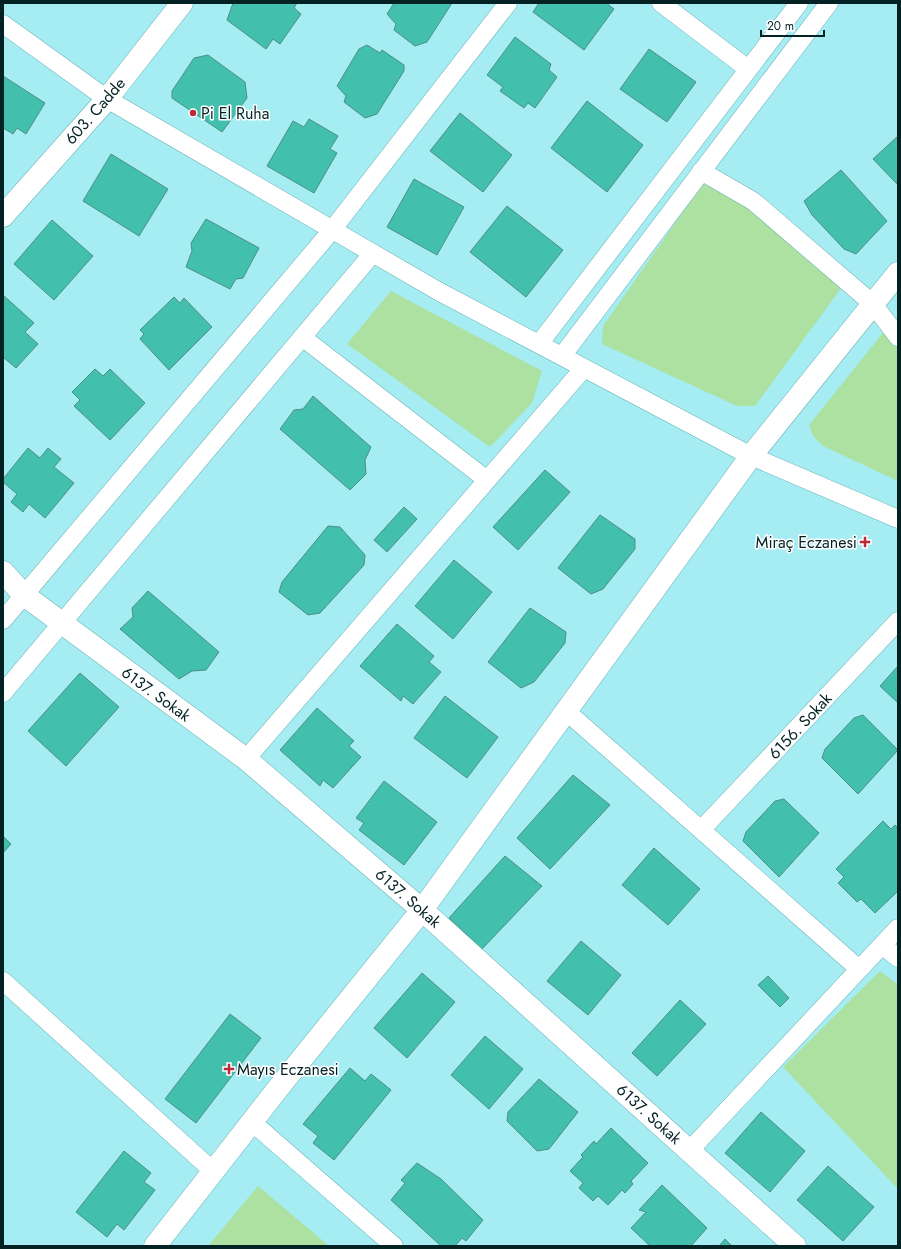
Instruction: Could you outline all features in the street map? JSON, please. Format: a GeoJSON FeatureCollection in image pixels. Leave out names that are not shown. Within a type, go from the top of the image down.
{"type":"FeatureCollection","features":[{"type":"Feature","properties":{"kind":"street","name":"603. Cadde"},"geometry":{"type":"LineString","coordinates":[[3,216],[107,99],[182,3]]}},
{"type":"Feature","properties":{"kind":"street"},"geometry":{"type":"LineString","coordinates":[[3,620],[332,230],[508,3]]}},
{"type":"Feature","properties":{"kind":"street"},"geometry":{"type":"LineString","coordinates":[[661,3],[748,68]]}},
{"type":"Feature","properties":{"kind":"street"},"geometry":{"type":"LineString","coordinates":[[538,344],[799,3]]}},
{"type":"Feature","properties":{"kind":"street"},"geometry":{"type":"LineString","coordinates":[[562,356],[829,3]]}},
{"type":"Feature","properties":{"kind":"street"},"geometry":{"type":"LineString","coordinates":[[3,24],[107,99],[438,290],[751,456],[898,519]]}},
{"type":"Feature","properties":{"kind":"street"},"geometry":{"type":"LineString","coordinates":[[701,171],[753,201],[873,304],[898,337]]}},
{"type":"Feature","properties":{"kind":"street"},"geometry":{"type":"LineString","coordinates":[[3,693],[373,253]]}},
{"type":"Feature","properties":{"kind":"street"},"geometry":{"type":"LineString","coordinates":[[155,1246],[213,1170],[422,910],[751,456],[898,273]]}},
{"type":"Feature","properties":{"kind":"street"},"geometry":{"type":"LineString","coordinates":[[302,337],[487,480]]}},
{"type":"Feature","properties":{"kind":"street"},"geometry":{"type":"LineString","coordinates":[[246,759],[584,368]]}},
{"type":"Feature","properties":{"kind":"street","name":"6137. Sokak"},"geometry":{"type":"LineString","coordinates":[[3,572],[24,595],[61,624],[246,759],[422,910],[795,1246]]}},
{"type":"Feature","properties":{"kind":"street","name":"6156. Sokak"},"geometry":{"type":"LineString","coordinates":[[701,830],[898,622]]}},
{"type":"Feature","properties":{"kind":"street"},"geometry":{"type":"LineString","coordinates":[[566,711],[859,969]]}},
{"type":"Feature","properties":{"kind":"street"},"geometry":{"type":"LineString","coordinates":[[689,1151],[898,928]]}},
{"type":"Feature","properties":{"kind":"street"},"geometry":{"type":"LineString","coordinates":[[882,945],[898,958]]}},
{"type":"Feature","properties":{"kind":"street"},"geometry":{"type":"LineString","coordinates":[[3,981],[213,1170]]}},
{"type":"Feature","properties":{"kind":"street"},"geometry":{"type":"LineString","coordinates":[[252,1122],[394,1246]]}},
{"type":"Feature","properties":{"kind":"green space"},"geometry":{"type":"Polygon","coordinates":[[[708,176],[850,276],[755,406],[737,406],[602,344],[603,326],[708,176]]]}},
{"type":"Feature","properties":{"kind":"green space"},"geometry":{"type":"Polygon","coordinates":[[[391,291],[542,371],[532,403],[490,447],[347,344],[391,291]]]}},
{"type":"Feature","properties":{"kind":"green space"},"geometry":{"type":"Polygon","coordinates":[[[894,319],[898,335],[898,481],[823,446],[813,436],[809,425],[894,319]]]}},
{"type":"Feature","properties":{"kind":"green space"},"geometry":{"type":"Polygon","coordinates":[[[880,971],[898,985],[898,1189],[783,1067],[880,971]]]}},
{"type":"Feature","properties":{"kind":"green space"},"geometry":{"type":"Polygon","coordinates":[[[258,1186],[329,1246],[208,1246],[258,1186]]]}},
{"type":"Feature","properties":{"kind":"building"},"geometry":{"type":"Polygon","coordinates":[[[233,3],[297,3],[294,8],[301,14],[280,44],[273,39],[266,49],[227,20],[233,3]]]}},
{"type":"Feature","properties":{"kind":"building"},"geometry":{"type":"Polygon","coordinates":[[[394,3],[452,3],[427,42],[415,46],[394,30],[396,24],[387,14],[394,3]]]}},
{"type":"Feature","properties":{"kind":"building"},"geometry":{"type":"Polygon","coordinates":[[[539,3],[606,3],[614,9],[584,50],[533,12],[539,3]]]}},
{"type":"Feature","properties":{"kind":"building"},"geometry":{"type":"Polygon","coordinates":[[[515,37],[551,64],[549,70],[557,77],[535,108],[528,103],[524,108],[500,91],[503,87],[487,75],[515,37]]]}},
{"type":"Feature","properties":{"kind":"building"},"geometry":{"type":"Polygon","coordinates":[[[367,45],[380,53],[382,50],[404,65],[404,71],[377,114],[365,118],[344,102],[346,96],[337,86],[359,49],[367,45]]]}},
{"type":"Feature","properties":{"kind":"building"},"geometry":{"type":"Polygon","coordinates":[[[649,49],[696,82],[667,122],[620,89],[649,49]]]}},
{"type":"Feature","properties":{"kind":"building"},"geometry":{"type":"Polygon","coordinates":[[[208,55],[245,82],[247,98],[222,132],[172,98],[172,91],[194,58],[208,55]]]}},
{"type":"Feature","properties":{"kind":"building"},"geometry":{"type":"Polygon","coordinates":[[[3,76],[45,103],[26,134],[17,128],[13,134],[3,128],[3,76]]]}},
{"type":"Feature","properties":{"kind":"building"},"geometry":{"type":"Polygon","coordinates":[[[587,101],[643,145],[607,192],[551,148],[587,101]]]}},
{"type":"Feature","properties":{"kind":"building"},"geometry":{"type":"Polygon","coordinates":[[[460,113],[512,155],[483,192],[430,151],[460,113]]]}},
{"type":"Feature","properties":{"kind":"building"},"geometry":{"type":"Polygon","coordinates":[[[309,119],[338,136],[330,149],[337,153],[314,193],[267,166],[293,121],[304,127],[309,119]]]}},
{"type":"Feature","properties":{"kind":"building"},"geometry":{"type":"Polygon","coordinates":[[[898,136],[898,185],[873,159],[898,136]]]}},
{"type":"Feature","properties":{"kind":"building"},"geometry":{"type":"Polygon","coordinates":[[[111,154],[168,189],[139,236],[83,201],[111,154]]]}},
{"type":"Feature","properties":{"kind":"building"},"geometry":{"type":"Polygon","coordinates":[[[841,170],[887,221],[856,254],[844,249],[812,215],[804,201],[841,170]]]}},
{"type":"Feature","properties":{"kind":"building"},"geometry":{"type":"Polygon","coordinates":[[[414,179],[464,207],[437,255],[387,227],[414,179]]]}},
{"type":"Feature","properties":{"kind":"building"},"geometry":{"type":"Polygon","coordinates":[[[507,206],[563,250],[526,297],[470,252],[507,206]]]}},
{"type":"Feature","properties":{"kind":"building"},"geometry":{"type":"Polygon","coordinates":[[[206,219],[259,248],[243,278],[236,279],[230,289],[186,267],[192,251],[191,243],[206,219]]]}},
{"type":"Feature","properties":{"kind":"building"},"geometry":{"type":"Polygon","coordinates":[[[52,220],[93,256],[54,300],[14,264],[52,220]]]}},
{"type":"Feature","properties":{"kind":"building"},"geometry":{"type":"Polygon","coordinates":[[[3,295],[34,323],[25,332],[38,344],[16,368],[3,357],[3,295]]]}},
{"type":"Feature","properties":{"kind":"building"},"geometry":{"type":"Polygon","coordinates":[[[174,297],[180,303],[184,298],[212,327],[169,370],[140,339],[144,334],[140,330],[174,297]]]}},
{"type":"Feature","properties":{"kind":"building"},"geometry":{"type":"Polygon","coordinates":[[[95,369],[103,376],[110,369],[145,403],[110,440],[74,406],[80,400],[72,392],[95,369]]]}},
{"type":"Feature","properties":{"kind":"building"},"geometry":{"type":"Polygon","coordinates":[[[313,396],[371,447],[365,460],[366,474],[350,490],[280,429],[294,410],[303,409],[313,396]]]}},
{"type":"Feature","properties":{"kind":"building"},"geometry":{"type":"Polygon","coordinates":[[[28,448],[40,458],[48,448],[61,459],[54,467],[74,483],[45,518],[29,504],[23,512],[11,502],[17,494],[3,482],[3,479],[28,448]]]}},
{"type":"Feature","properties":{"kind":"building"},"geometry":{"type":"Polygon","coordinates":[[[545,470],[570,492],[518,550],[493,527],[545,470]]]}},
{"type":"Feature","properties":{"kind":"building"},"geometry":{"type":"Polygon","coordinates":[[[404,507],[417,519],[387,552],[374,540],[404,507]]]}},
{"type":"Feature","properties":{"kind":"building"},"geometry":{"type":"Polygon","coordinates":[[[600,515],[635,539],[635,549],[603,589],[591,594],[558,568],[600,515]]]}},
{"type":"Feature","properties":{"kind":"building"},"geometry":{"type":"Polygon","coordinates":[[[328,526],[340,527],[365,555],[364,565],[320,613],[308,615],[279,592],[282,582],[328,526]]]}},
{"type":"Feature","properties":{"kind":"building"},"geometry":{"type":"Polygon","coordinates":[[[454,560],[492,592],[453,639],[415,606],[454,560]]]}},
{"type":"Feature","properties":{"kind":"building"},"geometry":{"type":"Polygon","coordinates":[[[148,591],[219,652],[206,670],[192,671],[179,679],[120,629],[133,617],[132,608],[148,591]]]}},
{"type":"Feature","properties":{"kind":"building"},"geometry":{"type":"Polygon","coordinates":[[[530,608],[566,632],[565,643],[534,682],[521,688],[488,662],[530,608]]]}},
{"type":"Feature","properties":{"kind":"building"},"geometry":{"type":"Polygon","coordinates":[[[397,624],[434,656],[429,662],[441,672],[413,704],[403,696],[401,701],[360,666],[397,624]]]}},
{"type":"Feature","properties":{"kind":"building"},"geometry":{"type":"Polygon","coordinates":[[[898,666],[898,703],[880,686],[898,666]]]}},
{"type":"Feature","properties":{"kind":"building"},"geometry":{"type":"Polygon","coordinates":[[[80,673],[119,707],[66,766],[28,731],[80,673]]]}},
{"type":"Feature","properties":{"kind":"building"},"geometry":{"type":"Polygon","coordinates":[[[445,696],[498,737],[467,778],[414,738],[445,696]]]}},
{"type":"Feature","properties":{"kind":"building"},"geometry":{"type":"Polygon","coordinates":[[[317,708],[354,741],[349,746],[361,757],[333,788],[323,780],[320,786],[280,750],[317,708]]]}},
{"type":"Feature","properties":{"kind":"building"},"geometry":{"type":"Polygon","coordinates":[[[863,715],[898,750],[858,794],[822,758],[825,749],[854,718],[863,715]]]}},
{"type":"Feature","properties":{"kind":"building"},"geometry":{"type":"Polygon","coordinates":[[[573,775],[610,805],[550,869],[517,838],[573,775]]]}},
{"type":"Feature","properties":{"kind":"building"},"geometry":{"type":"Polygon","coordinates":[[[384,781],[437,822],[404,865],[359,830],[364,823],[356,818],[384,781]]]}},
{"type":"Feature","properties":{"kind":"building"},"geometry":{"type":"Polygon","coordinates":[[[784,799],[819,833],[779,877],[743,841],[746,832],[775,801],[784,799]]]}},
{"type":"Feature","properties":{"kind":"building"},"geometry":{"type":"Polygon","coordinates":[[[883,821],[891,829],[895,825],[898,828],[898,891],[875,913],[861,899],[857,902],[838,883],[844,877],[836,869],[883,821]]]}},
{"type":"Feature","properties":{"kind":"building"},"geometry":{"type":"Polygon","coordinates":[[[3,836],[11,844],[3,853],[3,836]]]}},
{"type":"Feature","properties":{"kind":"building"},"geometry":{"type":"Polygon","coordinates":[[[654,848],[700,889],[668,925],[622,885],[654,848]]]}},
{"type":"Feature","properties":{"kind":"building"},"geometry":{"type":"Polygon","coordinates":[[[505,856],[542,886],[482,949],[449,918],[505,856]]]}},
{"type":"Feature","properties":{"kind":"building"},"geometry":{"type":"Polygon","coordinates":[[[581,941],[621,975],[588,1015],[547,981],[581,941]]]}},
{"type":"Feature","properties":{"kind":"building"},"geometry":{"type":"Polygon","coordinates":[[[422,973],[455,1002],[407,1058],[374,1028],[422,973]]]}},
{"type":"Feature","properties":{"kind":"building"},"geometry":{"type":"Polygon","coordinates":[[[768,976],[789,998],[780,1007],[758,985],[768,976]]]}},
{"type":"Feature","properties":{"kind":"building"},"geometry":{"type":"Polygon","coordinates":[[[680,1000],[706,1024],[657,1076],[632,1053],[680,1000]]]}},
{"type":"Feature","properties":{"kind":"building"},"geometry":{"type":"Polygon","coordinates":[[[230,1014],[261,1038],[196,1123],[165,1099],[230,1014]]]}},
{"type":"Feature","properties":{"kind":"building"},"geometry":{"type":"Polygon","coordinates":[[[485,1036],[523,1069],[489,1109],[451,1075],[485,1036]]]}},
{"type":"Feature","properties":{"kind":"building"},"geometry":{"type":"Polygon","coordinates":[[[350,1068],[365,1081],[371,1074],[391,1090],[334,1160],[313,1143],[318,1136],[303,1124],[350,1068]]]}},
{"type":"Feature","properties":{"kind":"building"},"geometry":{"type":"Polygon","coordinates":[[[539,1079],[578,1112],[549,1149],[537,1151],[507,1121],[508,1112],[539,1079]]]}},
{"type":"Feature","properties":{"kind":"building"},"geometry":{"type":"Polygon","coordinates":[[[761,1112],[805,1151],[770,1192],[725,1153],[761,1112]]]}},
{"type":"Feature","properties":{"kind":"building"},"geometry":{"type":"Polygon","coordinates":[[[611,1128],[648,1163],[631,1181],[633,1184],[625,1193],[622,1190],[608,1205],[598,1196],[593,1201],[579,1188],[583,1183],[570,1171],[583,1157],[581,1155],[594,1141],[596,1144],[611,1128]]]}},
{"type":"Feature","properties":{"kind":"building"},"geometry":{"type":"Polygon","coordinates":[[[124,1151],[151,1173],[144,1182],[155,1190],[124,1230],[117,1224],[107,1237],[76,1212],[124,1151]]]}},
{"type":"Feature","properties":{"kind":"building"},"geometry":{"type":"Polygon","coordinates":[[[417,1163],[441,1179],[483,1220],[466,1241],[462,1238],[455,1246],[441,1246],[391,1200],[405,1183],[401,1180],[417,1163]]]}},
{"type":"Feature","properties":{"kind":"building"},"geometry":{"type":"Polygon","coordinates":[[[828,1166],[874,1207],[843,1241],[797,1200],[828,1166]]]}},
{"type":"Feature","properties":{"kind":"building"},"geometry":{"type":"Polygon","coordinates":[[[662,1185],[707,1228],[691,1246],[650,1246],[631,1228],[646,1212],[639,1210],[662,1185]]]}},
{"type":"Feature","properties":{"kind":"building"},"geometry":{"type":"Polygon","coordinates":[[[725,1239],[732,1246],[719,1246],[725,1239]]]}},
{"type":"Feature","properties":{"kind":"place","name":"Pi El Ruha"},"geometry":{"type":"Point","coordinates":[193,113]}},
{"type":"Feature","properties":{"kind":"place","name":"Miraç Eczanesi"},"geometry":{"type":"Point","coordinates":[865,542]}},
{"type":"Feature","properties":{"kind":"place","name":"Mayıs Eczanesi"},"geometry":{"type":"Point","coordinates":[229,1069]}}]}
